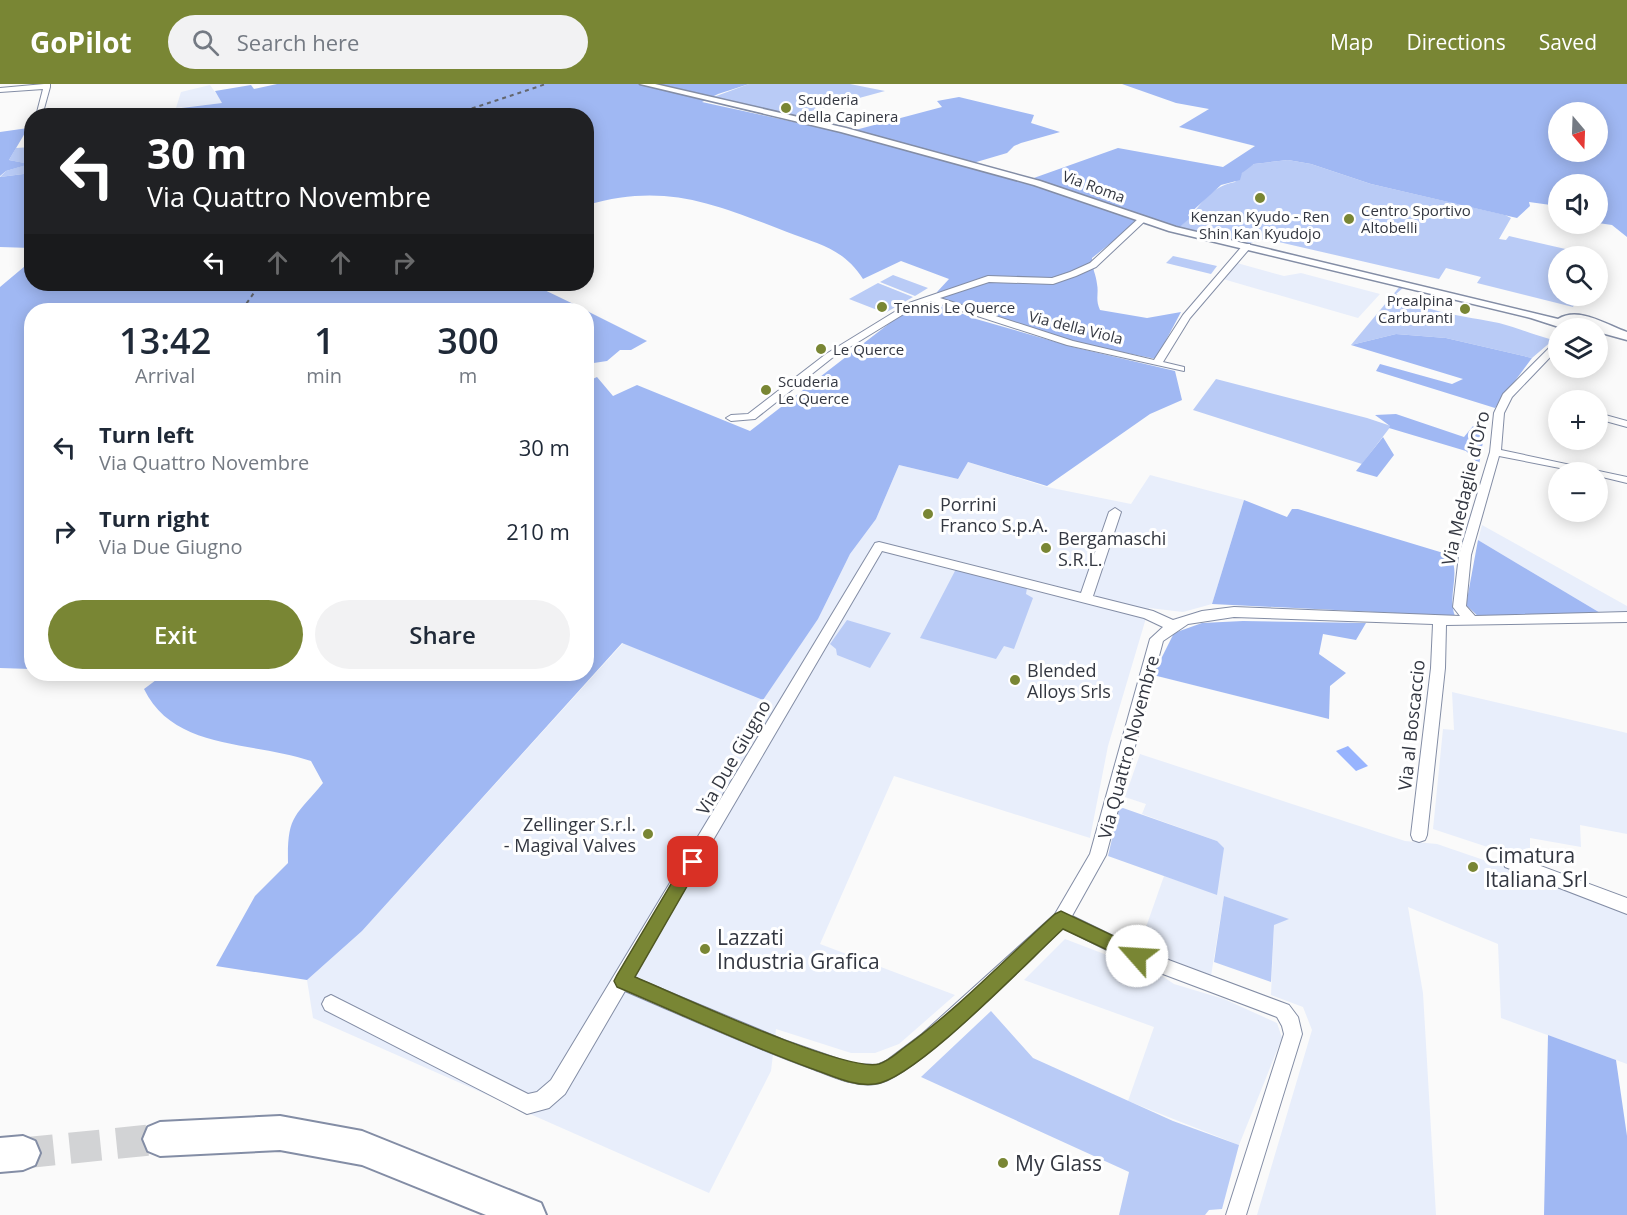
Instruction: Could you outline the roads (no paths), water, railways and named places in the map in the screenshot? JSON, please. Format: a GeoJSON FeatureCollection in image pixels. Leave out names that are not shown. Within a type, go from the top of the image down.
{"type":"FeatureCollection","features":[{"type":"Feature","properties":{"kind":"main road"},"geometry":{"type":"LineString","coordinates":[[160,1139],[280,1133],[362,1148],[529,1215]]}},
{"type":"Feature","properties":{"kind":"street","name":"Via Roma"},"geometry":{"type":"LineString","coordinates":[[644,84],[769,115],[843,130],[1037,183],[1142,220],[1548,319]]}},
{"type":"Feature","properties":{"kind":"street"},"geometry":{"type":"LineString","coordinates":[[0,90],[47,85],[41,108]]}},
{"type":"Feature","properties":{"kind":"street"},"geometry":{"type":"LineString","coordinates":[[731,418],[752,417],[829,356],[912,305],[988,279],[1053,281],[1073,274],[1093,265],[1142,220]]}},
{"type":"Feature","properties":{"kind":"street"},"geometry":{"type":"LineString","coordinates":[[1158,362],[1186,317],[1247,246]]}},
{"type":"Feature","properties":{"kind":"street","name":"Via della Viola"},"geometry":{"type":"LineString","coordinates":[[930,298],[1071,343],[1181,369]]}},
{"type":"Feature","properties":{"kind":"street","name":"Via Roma"},"geometry":{"type":"LineString","coordinates":[[1608,332],[1627,336]]}},
{"type":"Feature","properties":{"kind":"street","name":"Via Medaglie d'Oro"},"geometry":{"type":"LineString","coordinates":[[1472,621],[1459,607],[1465,555],[1495,452],[1499,413],[1506,396],[1548,354]]}},
{"type":"Feature","properties":{"kind":"street"},"geometry":{"type":"LineString","coordinates":[[1608,419],[1627,424]]}},
{"type":"Feature","properties":{"kind":"street"},"geometry":{"type":"LineString","coordinates":[[1495,452],[1548,463]]}},
{"type":"Feature","properties":{"kind":"street"},"geometry":{"type":"LineString","coordinates":[[1608,476],[1627,480]]}},
{"type":"Feature","properties":{"kind":"street"},"geometry":{"type":"LineString","coordinates":[[1085,599],[1115,512]]}},
{"type":"Feature","properties":{"kind":"street","name":"Via Due Giugno"},"geometry":{"type":"LineString","coordinates":[[331,1004],[527,1104],[542,1101],[558,1088],[879,546],[1148,614],[1171,625]]}},
{"type":"Feature","properties":{"kind":"street"},"geometry":{"type":"LineString","coordinates":[[1171,625],[1196,616],[1234,612],[1472,621],[1627,617]]}},
{"type":"Feature","properties":{"kind":"street","name":"Via al Boscaccio"},"geometry":{"type":"LineString","coordinates":[[1419,835],[1438,668],[1440,619]]}},
{"type":"Feature","properties":{"kind":"street","name":"Via Quattro Novembre"},"geometry":{"type":"LineString","coordinates":[[623,981],[783,1048],[853,1074],[877,1074],[893,1068],[929,1041],[1061,919],[1098,855],[1157,639],[1171,625]]}},
{"type":"Feature","properties":{"kind":"street"},"geometry":{"type":"LineString","coordinates":[[1511,862],[1627,906]]}},
{"type":"Feature","properties":{"kind":"street"},"geometry":{"type":"LineString","coordinates":[[1061,919],[1137,956],[1282,1011],[1291,1023],[1293,1034],[1236,1215]]}},
{"type":"Feature","properties":{"kind":"tunnel"},"geometry":{"type":"LineString","coordinates":[[23,1153],[160,1139]]}},
{"type":"Feature","properties":{"kind":"railway"},"geometry":{"type":"LineString","coordinates":[[473,108],[546,84]]}},
{"type":"Feature","properties":{"kind":"railway"},"geometry":{"type":"LineString","coordinates":[[247,303],[255,291]]}},
{"type":"Feature","properties":{"kind":"place","name":"Scuderia della Capinera"},"geometry":{"type":"Point","coordinates":[786,108]}},
{"type":"Feature","properties":{"kind":"place","name":"Kenzan Kyudo - Ren Shin Kan Kyudojo"},"geometry":{"type":"Point","coordinates":[1260,198]}},
{"type":"Feature","properties":{"kind":"place","name":"Centro Sportivo Altobelli"},"geometry":{"type":"Point","coordinates":[1349,219]}},
{"type":"Feature","properties":{"kind":"place","name":"Tennis Le Querce"},"geometry":{"type":"Point","coordinates":[882,307]}},
{"type":"Feature","properties":{"kind":"place","name":"Prealpina Carburanti"},"geometry":{"type":"Point","coordinates":[1465,309]}},
{"type":"Feature","properties":{"kind":"place","name":"Le Querce"},"geometry":{"type":"Point","coordinates":[821,349]}},
{"type":"Feature","properties":{"kind":"place","name":"Scuderia Le Querce"},"geometry":{"type":"Point","coordinates":[766,390]}},
{"type":"Feature","properties":{"kind":"place","name":"Porrini Franco S.p.A."},"geometry":{"type":"Point","coordinates":[928,514]}},
{"type":"Feature","properties":{"kind":"place","name":"Bergamaschi S.R.L."},"geometry":{"type":"Point","coordinates":[1046,548]}},
{"type":"Feature","properties":{"kind":"place","name":"Blended Alloys Srls"},"geometry":{"type":"Point","coordinates":[1015,680]}},
{"type":"Feature","properties":{"kind":"place","name":"Zellinger S.r.l. - Magival Valves"},"geometry":{"type":"Point","coordinates":[648,834]}},
{"type":"Feature","properties":{"kind":"place","name":"Cimatura Italiana Srl"},"geometry":{"type":"Point","coordinates":[1473,867]}},
{"type":"Feature","properties":{"kind":"place","name":"Lazzati Industria Grafica"},"geometry":{"type":"Point","coordinates":[705,949]}},
{"type":"Feature","properties":{"kind":"place","name":"My Glass"},"geometry":{"type":"Point","coordinates":[1003,1163]}}]}
